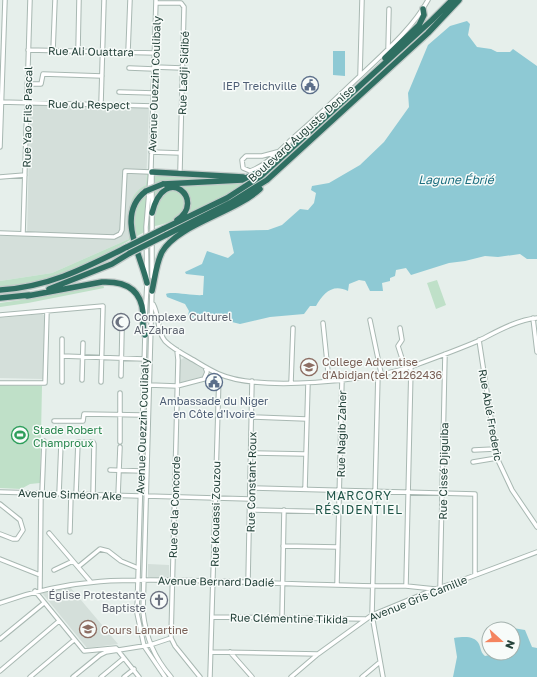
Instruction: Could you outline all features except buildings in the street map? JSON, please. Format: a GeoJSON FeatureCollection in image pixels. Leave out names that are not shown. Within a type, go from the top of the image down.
{"type":"FeatureCollection","features":[{"type":"Feature","properties":{"kind":"highway","name":"Boulevard Auguste Denise"},"geometry":{"type":"LineString","coordinates":[[0,290],[26,288],[62,279],[163,228],[227,198],[261,176],[277,162],[452,0]]}},
{"type":"Feature","properties":{"kind":"highway","name":"Boulevard Auguste Denise"},"geometry":{"type":"LineString","coordinates":[[0,298],[27,296],[64,284],[112,264],[130,253],[250,192],[275,173],[428,33],[459,0]]}},
{"type":"Feature","properties":{"kind":"highway"},"geometry":{"type":"LineString","coordinates":[[360,85],[419,25],[424,15],[423,9]]}},
{"type":"Feature","properties":{"kind":"highway"},"geometry":{"type":"LineString","coordinates":[[147,283],[131,228],[134,206],[146,191],[163,184],[178,182],[233,182],[248,178],[277,162]]}},
{"type":"Feature","properties":{"kind":"highway"},"geometry":{"type":"LineString","coordinates":[[151,170],[228,177],[242,177],[259,172]]}},
{"type":"Feature","properties":{"kind":"highway"},"geometry":{"type":"LineString","coordinates":[[152,291],[158,260],[167,244],[173,238],[246,200],[275,173]]}},
{"type":"Feature","properties":{"kind":"highway"},"geometry":{"type":"LineString","coordinates":[[152,213],[158,195],[165,189],[175,188],[187,196],[187,210],[180,218],[163,228]]}},
{"type":"Feature","properties":{"kind":"highway"},"geometry":{"type":"LineString","coordinates":[[27,296],[102,282],[112,282],[126,285],[136,292],[140,300],[145,335]]}},
{"type":"Feature","properties":{"kind":"street"},"geometry":{"type":"LineString","coordinates":[[0,147],[5,0]]}},
{"type":"Feature","properties":{"kind":"street","name":"Rue Yao Fils Pascal"},"geometry":{"type":"LineString","coordinates":[[23,234],[30,0]]}},
{"type":"Feature","properties":{"kind":"street"},"geometry":{"type":"LineString","coordinates":[[53,50],[55,0]]}},
{"type":"Feature","properties":{"kind":"street"},"geometry":{"type":"LineString","coordinates":[[78,51],[79,0]]}},
{"type":"Feature","properties":{"kind":"street"},"geometry":{"type":"LineString","coordinates":[[101,104],[104,0]]}},
{"type":"Feature","properties":{"kind":"street"},"geometry":{"type":"LineString","coordinates":[[128,52],[130,0]]}},
{"type":"Feature","properties":{"kind":"street"},"geometry":{"type":"LineString","coordinates":[[360,75],[362,0]]}},
{"type":"Feature","properties":{"kind":"street"},"geometry":{"type":"LineString","coordinates":[[277,152],[246,156],[242,160],[243,168],[245,170],[254,169],[277,152],[388,50],[423,9],[428,0]]}},
{"type":"Feature","properties":{"kind":"street","name":"Avenue Ouezzin Coulibaly"},"geometry":{"type":"LineString","coordinates":[[156,1],[151,152],[152,304],[143,612],[150,646],[171,677]]}},
{"type":"Feature","properties":{"kind":"street","name":"Rue Ladji Sidibé"},"geometry":{"type":"LineString","coordinates":[[156,1],[181,3],[184,6],[180,170]]}},
{"type":"Feature","properties":{"kind":"street"},"geometry":{"type":"LineString","coordinates":[[388,50],[389,9]]}},
{"type":"Feature","properties":{"kind":"street","name":"Rue Ali Ouattara"},"geometry":{"type":"LineString","coordinates":[[28,50],[155,53]]}},
{"type":"Feature","properties":{"kind":"street"},"geometry":{"type":"LineString","coordinates":[[129,68],[182,68]]}},
{"type":"Feature","properties":{"kind":"street"},"geometry":{"type":"LineString","coordinates":[[27,84],[41,84],[43,74],[102,76]]}},
{"type":"Feature","properties":{"kind":"street"},"geometry":{"type":"LineString","coordinates":[[119,92],[154,93]]}},
{"type":"Feature","properties":{"kind":"street","name":"Rue du Respect"},"geometry":{"type":"LineString","coordinates":[[1,102],[153,106]]}},
{"type":"Feature","properties":{"kind":"street"},"geometry":{"type":"LineString","coordinates":[[151,152],[180,153]]}},
{"type":"Feature","properties":{"kind":"street"},"geometry":{"type":"LineString","coordinates":[[0,233],[114,237],[120,234],[122,230],[125,172],[151,170]]}},
{"type":"Feature","properties":{"kind":"street","name":"Avenue Ouezzin Coulibaly"},"geometry":{"type":"LineString","coordinates":[[151,170],[146,227],[147,283],[137,613],[144,646],[163,677]]}},
{"type":"Feature","properties":{"kind":"street"},"geometry":{"type":"LineString","coordinates":[[0,177],[25,176]]}},
{"type":"Feature","properties":{"kind":"street"},"geometry":{"type":"LineString","coordinates":[[152,304],[158,315],[160,333],[166,342],[220,375],[252,382],[308,383],[342,380],[411,367],[479,340],[495,332],[535,318],[537,352]]}},
{"type":"Feature","properties":{"kind":"street"},"geometry":{"type":"LineString","coordinates":[[0,315],[103,306],[102,382]]}},
{"type":"Feature","properties":{"kind":"street"},"geometry":{"type":"LineString","coordinates":[[0,383],[44,383],[47,311]]}},
{"type":"Feature","properties":{"kind":"street"},"geometry":{"type":"LineString","coordinates":[[370,320],[379,374],[374,491],[372,615],[383,677]]}},
{"type":"Feature","properties":{"kind":"street"},"geometry":{"type":"LineString","coordinates":[[323,322],[330,381]]}},
{"type":"Feature","properties":{"kind":"street"},"geometry":{"type":"LineString","coordinates":[[291,383],[292,328]]}},
{"type":"Feature","properties":{"kind":"street"},"geometry":{"type":"LineString","coordinates":[[400,328],[402,341],[398,346],[405,368]]}},
{"type":"Feature","properties":{"kind":"street"},"geometry":{"type":"LineString","coordinates":[[121,376],[122,330]]}},
{"type":"Feature","properties":{"kind":"street"},"geometry":{"type":"LineString","coordinates":[[62,339],[62,382]]}},
{"type":"Feature","properties":{"kind":"street","name":"Rue Ablé Frederic"},"geometry":{"type":"LineString","coordinates":[[479,340],[497,458],[512,490],[537,527]]}},
{"type":"Feature","properties":{"kind":"street"},"geometry":{"type":"LineString","coordinates":[[82,343],[82,380]]}},
{"type":"Feature","properties":{"kind":"street","name":"Rue de la Concorde"},"geometry":{"type":"LineString","coordinates":[[171,638],[178,360],[177,350]]}},
{"type":"Feature","properties":{"kind":"street","name":"Rue Cissé Djiguiba"},"geometry":{"type":"LineString","coordinates":[[440,588],[445,354]]}},
{"type":"Feature","properties":{"kind":"street"},"geometry":{"type":"LineString","coordinates":[[62,356],[144,359]]}},
{"type":"Feature","properties":{"kind":"street"},"geometry":{"type":"LineString","coordinates":[[178,360],[187,356]]}},
{"type":"Feature","properties":{"kind":"street"},"geometry":{"type":"LineString","coordinates":[[204,366],[207,372],[204,379]]}},
{"type":"Feature","properties":{"kind":"street"},"geometry":{"type":"LineString","coordinates":[[406,586],[411,367]]}},
{"type":"Feature","properties":{"kind":"street"},"geometry":{"type":"LineString","coordinates":[[143,385],[177,386],[220,375]]}},
{"type":"Feature","properties":{"kind":"street","name":"Rue Kouassi Zouzou"},"geometry":{"type":"LineString","coordinates":[[210,677],[220,375]]}},
{"type":"Feature","properties":{"kind":"street","name":"Rue Nagib Zaher"},"geometry":{"type":"LineString","coordinates":[[337,584],[342,380]]}},
{"type":"Feature","properties":{"kind":"street","name":"Rue Constant Roux"},"geometry":{"type":"LineString","coordinates":[[248,582],[252,453],[252,382]]}},
{"type":"Feature","properties":{"kind":"street"},"geometry":{"type":"LineString","coordinates":[[305,489],[308,383]]}},
{"type":"Feature","properties":{"kind":"street"},"geometry":{"type":"LineString","coordinates":[[120,393],[120,442]]}},
{"type":"Feature","properties":{"kind":"street"},"geometry":{"type":"LineString","coordinates":[[54,421],[82,421],[84,414],[142,415]]}},
{"type":"Feature","properties":{"kind":"street"},"geometry":{"type":"LineString","coordinates":[[252,417],[306,419]]}},
{"type":"Feature","properties":{"kind":"street"},"geometry":{"type":"LineString","coordinates":[[40,590],[44,442]]}},
{"type":"Feature","properties":{"kind":"street"},"geometry":{"type":"LineString","coordinates":[[59,494],[61,442],[78,442],[94,444],[93,495]]}},
{"type":"Feature","properties":{"kind":"street"},"geometry":{"type":"LineString","coordinates":[[76,494],[78,442]]}},
{"type":"Feature","properties":{"kind":"street"},"geometry":{"type":"LineString","coordinates":[[118,496],[120,447]]}},
{"type":"Feature","properties":{"kind":"street"},"geometry":{"type":"LineString","coordinates":[[474,450],[495,449]]}},
{"type":"Feature","properties":{"kind":"street"},"geometry":{"type":"LineString","coordinates":[[252,453],[305,454]]}},
{"type":"Feature","properties":{"kind":"street"},"geometry":{"type":"LineString","coordinates":[[473,462],[497,458]]}},
{"type":"Feature","properties":{"kind":"street"},"geometry":{"type":"LineString","coordinates":[[110,470],[141,471]]}},
{"type":"Feature","properties":{"kind":"street"},"geometry":{"type":"LineString","coordinates":[[251,488],[442,492],[477,496],[475,574]]}},
{"type":"Feature","properties":{"kind":"street","name":"Avenue Siméon Ake"},"geometry":{"type":"LineString","coordinates":[[0,492],[140,496]]}},
{"type":"Feature","properties":{"kind":"street"},"geometry":{"type":"LineString","coordinates":[[70,532],[71,494]]}},
{"type":"Feature","properties":{"kind":"street"},"geometry":{"type":"LineString","coordinates":[[146,496],[250,499]]}},
{"type":"Feature","properties":{"kind":"street"},"geometry":{"type":"LineString","coordinates":[[0,504],[20,520],[23,530],[17,539],[0,534]]}},
{"type":"Feature","properties":{"kind":"street"},"geometry":{"type":"LineString","coordinates":[[250,510],[339,512]]}},
{"type":"Feature","properties":{"kind":"street"},"geometry":{"type":"LineString","coordinates":[[282,617],[284,510]]}},
{"type":"Feature","properties":{"kind":"street"},"geometry":{"type":"LineString","coordinates":[[49,533],[90,581]]}},
{"type":"Feature","properties":{"kind":"street"},"geometry":{"type":"LineString","coordinates":[[283,546],[338,547]]}},
{"type":"Feature","properties":{"kind":"street"},"geometry":{"type":"LineString","coordinates":[[78,567],[100,549],[108,551],[121,561],[138,568]]}},
{"type":"Feature","properties":{"kind":"street","name":"Avenue Gris Camille"},"geometry":{"type":"LineString","coordinates":[[291,677],[318,654],[372,615],[435,589],[537,552]]}},
{"type":"Feature","properties":{"kind":"street"},"geometry":{"type":"LineString","coordinates":[[0,559],[40,575]]}},
{"type":"Feature","properties":{"kind":"street"},"geometry":{"type":"LineString","coordinates":[[54,570],[73,561]]}},
{"type":"Feature","properties":{"kind":"street","name":"Avenue Bernard Dadié"},"geometry":{"type":"LineString","coordinates":[[0,603],[34,591],[90,581],[143,579],[406,586],[435,589]]}},
{"type":"Feature","properties":{"kind":"street"},"geometry":{"type":"LineString","coordinates":[[34,591],[74,640],[86,652],[115,647],[140,677]]}},
{"type":"Feature","properties":{"kind":"street"},"geometry":{"type":"LineString","coordinates":[[0,639],[44,603]]}},
{"type":"Feature","properties":{"kind":"street","name":"Rue Clémentine Tikida"},"geometry":{"type":"LineString","coordinates":[[213,617],[365,619]]}},
{"type":"Feature","properties":{"kind":"street"},"geometry":{"type":"LineString","coordinates":[[0,671],[59,621]]}},
{"type":"Feature","properties":{"kind":"street"},"geometry":{"type":"LineString","coordinates":[[76,676],[100,655],[119,650],[150,646],[171,638],[175,646],[200,677]]}},
{"type":"Feature","properties":{"kind":"street"},"geometry":{"type":"LineString","coordinates":[[30,677],[74,640]]}},
{"type":"Feature","properties":{"kind":"street"},"geometry":{"type":"LineString","coordinates":[[212,652],[318,654]]}},
{"type":"Feature","properties":{"kind":"street"},"geometry":{"type":"LineString","coordinates":[[230,652],[252,677]]}},
{"type":"Feature","properties":{"kind":"street"},"geometry":{"type":"LineString","coordinates":[[101,677],[124,658]]}},
{"type":"Feature","properties":{"kind":"street"},"geometry":{"type":"LineString","coordinates":[[362,677],[380,662]]}},
{"type":"Feature","properties":{"kind":"street"},"geometry":{"type":"LineString","coordinates":[[124,677],[134,669]]}},
{"type":"Feature","properties":{"kind":"shaded area"},"geometry":{"type":"Polygon","coordinates":[[[30,105],[149,108],[146,185],[128,211],[129,239],[52,273],[0,281],[0,236],[27,236],[30,105]]]}},
{"type":"Feature","properties":{"kind":"shaded area"},"geometry":{"type":"Polygon","coordinates":[[[42,314],[45,316],[43,379],[0,378],[0,318],[42,314]]]}},
{"type":"Feature","properties":{"kind":"shaded area"},"geometry":{"type":"Polygon","coordinates":[[[186,357],[205,369],[204,376],[179,383],[180,360],[186,357]]]}},
{"type":"Feature","properties":{"kind":"shaded area"},"geometry":{"type":"Polygon","coordinates":[[[148,564],[169,565],[169,578],[148,577],[148,564]]]}},
{"type":"Feature","properties":{"kind":"shaded area","name":"Cours Lamartine"},"geometry":{"type":"Polygon","coordinates":[[[70,587],[118,644],[87,648],[42,593],[70,587]]]}},
{"type":"Feature","properties":{"kind":"green space"},"geometry":{"type":"Polygon","coordinates":[[[147,169],[240,173],[248,182],[228,195],[203,208],[177,220],[155,226],[77,270],[47,281],[0,288],[0,281],[52,273],[129,239],[128,216],[131,201],[139,189],[146,185],[147,169]]]}},
{"type":"Feature","properties":{"kind":"green space"},"geometry":{"type":"Polygon","coordinates":[[[437,280],[446,305],[436,309],[427,283],[437,280]]]}},
{"type":"Feature","properties":{"kind":"green space"},"geometry":{"type":"Polygon","coordinates":[[[103,284],[104,288],[0,307],[0,303],[103,284]]]}},
{"type":"Feature","properties":{"kind":"green space","name":"Stade Robert Champroux"},"geometry":{"type":"Polygon","coordinates":[[[0,385],[42,386],[40,483],[30,484],[21,489],[0,488],[0,385]]]}},
{"type":"Feature","properties":{"kind":"water","name":"Lagune Ébrié"},"geometry":{"type":"Polygon","coordinates":[[[467,21],[470,24],[468,35],[477,47],[491,49],[497,52],[510,52],[513,49],[537,66],[537,259],[527,259],[520,254],[498,257],[485,256],[449,263],[411,275],[406,268],[396,270],[395,276],[390,278],[390,281],[382,283],[383,291],[370,291],[365,281],[359,280],[349,284],[348,291],[338,288],[325,293],[316,306],[310,306],[304,314],[270,317],[240,324],[200,314],[193,318],[188,315],[189,311],[185,304],[167,297],[166,294],[169,293],[203,295],[204,276],[186,274],[185,272],[202,264],[207,251],[228,258],[234,253],[229,231],[268,230],[282,225],[300,209],[308,210],[314,203],[316,193],[311,190],[312,186],[329,183],[360,165],[384,142],[409,107],[408,93],[428,45],[450,26],[467,21]]]}},
{"type":"Feature","properties":{"kind":"water"},"geometry":{"type":"Polygon","coordinates":[[[333,51],[345,51],[345,76],[333,75],[333,51]]]}},
{"type":"Feature","properties":{"kind":"water"},"geometry":{"type":"Polygon","coordinates":[[[521,629],[525,630],[532,647],[537,648],[537,677],[453,677],[457,657],[454,638],[468,637],[474,639],[479,644],[481,649],[481,661],[521,661],[521,629]]]}},
{"type":"Feature","properties":{"kind":"place","name":"IEP Treichville"},"geometry":{"type":"Point","coordinates":[310,85]}},
{"type":"Feature","properties":{"kind":"place","name":"Complexe Culturel Al-Zahraa"},"geometry":{"type":"Point","coordinates":[121,322]}},
{"type":"Feature","properties":{"kind":"place","name":"College Adventise d'Abidjan(tel 21262436"},"geometry":{"type":"Point","coordinates":[309,367]}},
{"type":"Feature","properties":{"kind":"place","name":"Ambassade du Niger en Côte d'Ivoire"},"geometry":{"type":"Point","coordinates":[214,382]}},
{"type":"Feature","properties":{"kind":"place","name":"Stade Robert Champroux"},"geometry":{"type":"Point","coordinates":[20,435]}},
{"type":"Feature","properties":{"kind":"place","name":"Église Protestante Baptiste"},"geometry":{"type":"Point","coordinates":[159,600]}},
{"type":"Feature","properties":{"kind":"place","name":"Cours Lamartine"},"geometry":{"type":"Point","coordinates":[88,629]}},
{"type":"Feature","properties":{"kind":"district","name":"MARCORY RÉSIDENTIEL"},"geometry":{"type":"Point","coordinates":[359,502]}}]}
